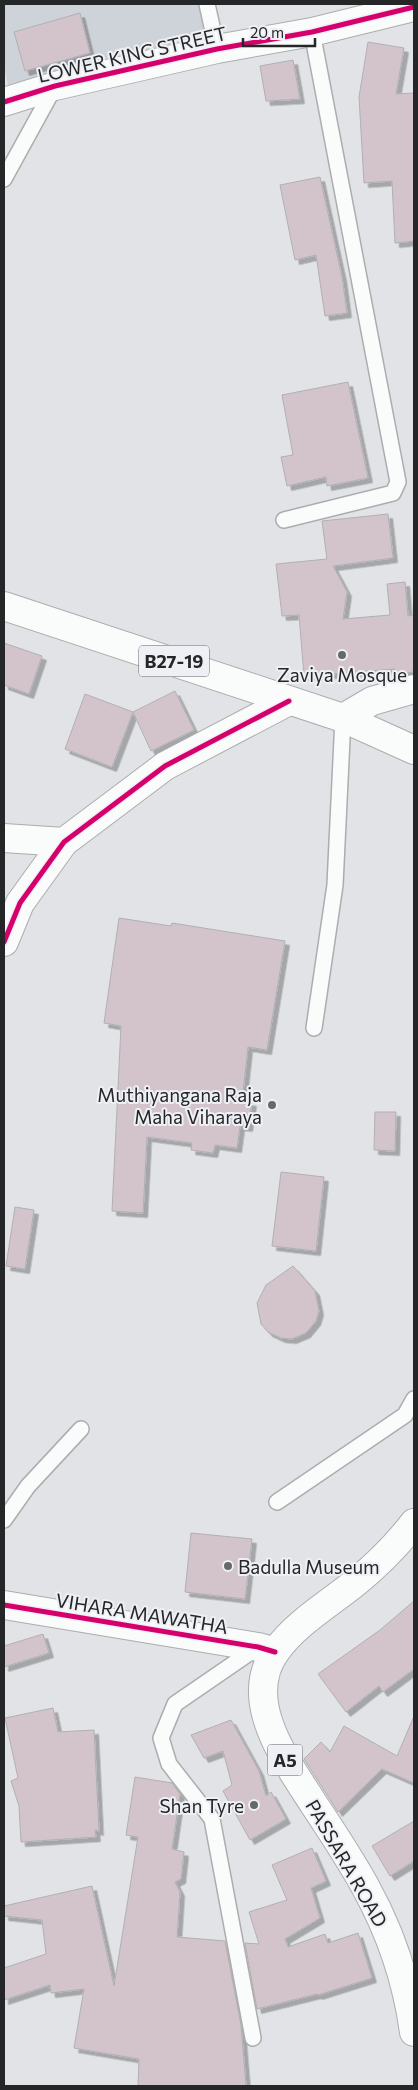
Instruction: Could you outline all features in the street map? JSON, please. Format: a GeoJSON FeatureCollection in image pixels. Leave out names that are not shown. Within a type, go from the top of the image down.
{"type":"FeatureCollection","features":[{"type":"Feature","properties":{"kind":"main road","name":"LOWER KING STREET"},"geometry":{"type":"LineString","coordinates":[[4,102],[54,86],[217,49],[312,32],[414,7]]}},
{"type":"Feature","properties":{"kind":"main road","name":"B27-19"},"geometry":{"type":"LineString","coordinates":[[4,606],[343,718],[414,750]]}},
{"type":"Feature","properties":{"kind":"main road"},"geometry":{"type":"LineString","coordinates":[[343,718],[372,701],[414,689]]}},
{"type":"Feature","properties":{"kind":"main road"},"geometry":{"type":"LineString","coordinates":[[4,942],[20,903],[64,842],[164,766],[288,701]]}},
{"type":"Feature","properties":{"kind":"main road"},"geometry":{"type":"LineString","coordinates":[[4,838],[64,842]]}},
{"type":"Feature","properties":{"kind":"main road","name":"PASSARA ROAD"},"geometry":{"type":"LineString","coordinates":[[414,1523],[378,1562],[297,1629],[267,1649],[265,1679],[265,1709],[269,1723],[290,1769],[348,1856],[384,1924],[405,1985],[414,2032]]}},
{"type":"Feature","properties":{"kind":"main road","name":"VIHARA MAWATHA"},"geometry":{"type":"LineString","coordinates":[[4,1605],[267,1649]]}},
{"type":"Feature","properties":{"kind":"lane"},"geometry":{"type":"LineString","coordinates":[[207,4],[217,49]]}},
{"type":"Feature","properties":{"kind":"lane"},"geometry":{"type":"LineString","coordinates":[[284,520],[393,493],[398,482],[312,32]]}},
{"type":"Feature","properties":{"kind":"lane"},"geometry":{"type":"LineString","coordinates":[[4,179],[54,86]]}},
{"type":"Feature","properties":{"kind":"lane"},"geometry":{"type":"LineString","coordinates":[[314,1028],[335,885],[343,718]]}},
{"type":"Feature","properties":{"kind":"lane"},"geometry":{"type":"LineString","coordinates":[[278,1502],[404,1416],[414,1398]]}},
{"type":"Feature","properties":{"kind":"lane"},"geometry":{"type":"LineString","coordinates":[[4,1520],[28,1486],[81,1429]]}},
{"type":"Feature","properties":{"kind":"lane"},"geometry":{"type":"LineString","coordinates":[[253,2038],[212,1819],[169,1764],[161,1738],[175,1704],[267,1649]]}},
{"type":"Feature","properties":{"kind":"shaded area"},"geometry":{"type":"Polygon","coordinates":[[[4,4],[207,4],[214,33],[8,86],[4,65],[4,4]]]}},
{"type":"Feature","properties":{"kind":"building"},"geometry":{"type":"Polygon","coordinates":[[[80,13],[90,53],[25,71],[14,32],[80,13]]]}},
{"type":"Feature","properties":{"kind":"building"},"geometry":{"type":"Polygon","coordinates":[[[368,42],[404,48],[396,94],[414,93],[414,241],[395,243],[392,181],[364,183],[359,97],[368,42]]]}},
{"type":"Feature","properties":{"kind":"building"},"geometry":{"type":"Polygon","coordinates":[[[293,60],[300,99],[266,101],[260,66],[293,60]]]}},
{"type":"Feature","properties":{"kind":"building"},"geometry":{"type":"Polygon","coordinates":[[[320,177],[342,277],[347,313],[325,316],[316,255],[295,260],[280,185],[320,177]]]}},
{"type":"Feature","properties":{"kind":"building"},"geometry":{"type":"Polygon","coordinates":[[[348,382],[368,478],[327,486],[326,477],[287,486],[281,457],[293,455],[282,395],[348,382]]]}},
{"type":"Feature","properties":{"kind":"building"},"geometry":{"type":"Polygon","coordinates":[[[388,514],[393,558],[333,566],[347,592],[343,619],[390,615],[387,584],[405,582],[408,616],[414,615],[414,672],[396,674],[395,669],[304,676],[299,615],[282,616],[276,564],[327,559],[322,521],[388,514]]]}},
{"type":"Feature","properties":{"kind":"building"},"geometry":{"type":"Polygon","coordinates":[[[4,643],[42,656],[29,694],[4,685],[4,643]]]}},
{"type":"Feature","properties":{"kind":"building"},"geometry":{"type":"Polygon","coordinates":[[[175,691],[194,730],[151,751],[133,712],[175,691]]]}},
{"type":"Feature","properties":{"kind":"building"},"geometry":{"type":"Polygon","coordinates":[[[85,694],[133,712],[112,767],[65,749],[85,694]]]}},
{"type":"Feature","properties":{"kind":"building"},"geometry":{"type":"Polygon","coordinates":[[[119,918],[171,926],[172,923],[285,941],[267,1050],[248,1047],[242,1101],[252,1102],[248,1127],[240,1126],[237,1148],[215,1145],[213,1153],[191,1150],[192,1143],[147,1137],[143,1213],[112,1211],[121,1026],[104,1023],[119,918]]]}},
{"type":"Feature","properties":{"kind":"building"},"geometry":{"type":"Polygon","coordinates":[[[375,1112],[396,1112],[395,1151],[374,1150],[375,1112]]]}},
{"type":"Feature","properties":{"kind":"building"},"geometry":{"type":"Polygon","coordinates":[[[281,1172],[324,1177],[316,1251],[272,1246],[281,1172]]]}},
{"type":"Feature","properties":{"kind":"building"},"geometry":{"type":"Polygon","coordinates":[[[15,1207],[34,1210],[25,1269],[6,1266],[15,1207]]]}},
{"type":"Feature","properties":{"kind":"building"},"geometry":{"type":"Polygon","coordinates":[[[293,1266],[315,1291],[319,1311],[316,1321],[306,1333],[292,1339],[281,1338],[268,1332],[261,1324],[257,1303],[266,1285],[293,1266]]]}},
{"type":"Feature","properties":{"kind":"building"},"geometry":{"type":"Polygon","coordinates":[[[191,1533],[252,1539],[245,1599],[185,1592],[191,1533]]]}},
{"type":"Feature","properties":{"kind":"building"},"geometry":{"type":"Polygon","coordinates":[[[414,1601],[414,1669],[383,1692],[379,1686],[346,1712],[318,1674],[380,1630],[414,1601]]]}},
{"type":"Feature","properties":{"kind":"building"},"geometry":{"type":"Polygon","coordinates":[[[43,1634],[49,1653],[4,1667],[4,1646],[43,1634]]]}},
{"type":"Feature","properties":{"kind":"building"},"geometry":{"type":"Polygon","coordinates":[[[53,1708],[58,1732],[94,1730],[99,1831],[95,1830],[96,1837],[21,1842],[19,1806],[11,1781],[18,1778],[5,1718],[53,1708]]]}},
{"type":"Feature","properties":{"kind":"building"},"geometry":{"type":"Polygon","coordinates":[[[414,1716],[414,1783],[382,1769],[338,1812],[304,1759],[321,1742],[330,1752],[344,1726],[397,1756],[414,1716]]]}},
{"type":"Feature","properties":{"kind":"building"},"geometry":{"type":"Polygon","coordinates":[[[231,1720],[259,1771],[266,1796],[271,1792],[286,1819],[250,1840],[223,1791],[232,1785],[223,1751],[204,1758],[191,1735],[231,1720]]]}},
{"type":"Feature","properties":{"kind":"building"},"geometry":{"type":"Polygon","coordinates":[[[135,1777],[172,1783],[180,1794],[172,1849],[184,1852],[181,1879],[175,1882],[180,1892],[177,1937],[225,1941],[241,2025],[246,2086],[138,2086],[139,2059],[74,2048],[84,1989],[51,1993],[50,1985],[4,2000],[4,1968],[46,1954],[42,1920],[4,1916],[4,1906],[92,1886],[114,1986],[138,1837],[126,1835],[135,1777]]]}},
{"type":"Feature","properties":{"kind":"building"},"geometry":{"type":"Polygon","coordinates":[[[414,1821],[414,1861],[390,1876],[372,1846],[414,1821]]]}},
{"type":"Feature","properties":{"kind":"building"},"geometry":{"type":"Polygon","coordinates":[[[312,1848],[326,1881],[311,1888],[320,1918],[285,1939],[288,1947],[325,1934],[328,1943],[358,1933],[372,1978],[318,1995],[257,2009],[245,1943],[259,1944],[249,1912],[287,1900],[272,1865],[312,1848]]]}},
{"type":"Feature","properties":{"kind":"cycle path"},"geometry":{"type":"LineString","coordinates":[[4,102],[55,86],[217,49],[312,32],[414,7]]}},
{"type":"Feature","properties":{"kind":"cycle path"},"geometry":{"type":"LineString","coordinates":[[4,942],[20,903],[64,842],[165,766],[289,701]]}},
{"type":"Feature","properties":{"kind":"cycle path"},"geometry":{"type":"LineString","coordinates":[[4,1605],[258,1647],[275,1652]]}},
{"type":"Feature","properties":{"kind":"place","name":"Zaviya Mosque"},"geometry":{"type":"Point","coordinates":[342,655]}},
{"type":"Feature","properties":{"kind":"place","name":"Muthiyangana Raja Maha Viharaya"},"geometry":{"type":"Point","coordinates":[272,1105]}},
{"type":"Feature","properties":{"kind":"place","name":"Badulla Museum"},"geometry":{"type":"Point","coordinates":[228,1566]}},
{"type":"Feature","properties":{"kind":"place","name":"Shan Tyre"},"geometry":{"type":"Point","coordinates":[254,1805]}}]}
